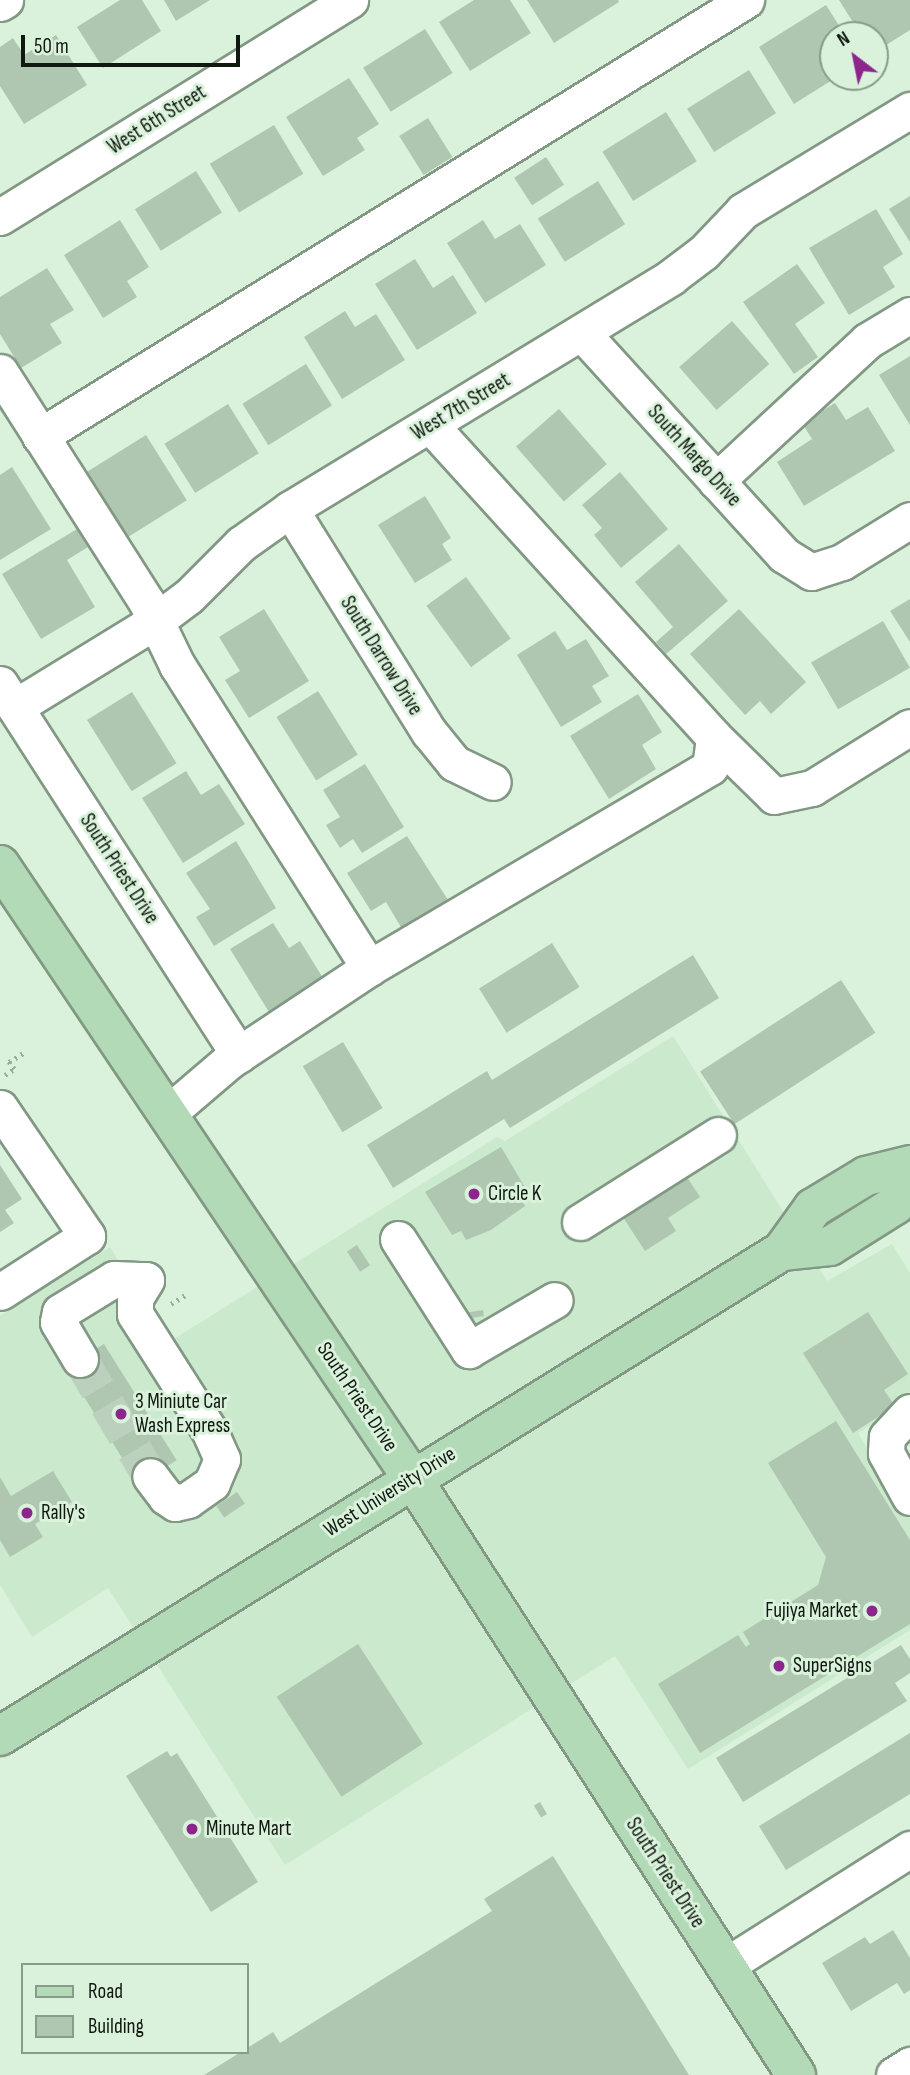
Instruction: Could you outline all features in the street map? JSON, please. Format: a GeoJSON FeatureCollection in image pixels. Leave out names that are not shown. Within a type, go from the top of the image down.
{"type":"FeatureCollection","features":[{"type":"Feature","properties":{"kind":"main road","name":"South Priest Drive"},"geometry":{"type":"LineString","coordinates":[[0,866],[412,1478],[796,2075]]}},
{"type":"Feature","properties":{"kind":"main road","name":"West University Drive"},"geometry":{"type":"LineString","coordinates":[[0,1736],[412,1478],[782,1251],[813,1208],[866,1175],[910,1166]]}},
{"type":"Feature","properties":{"kind":"main road","name":"West University Drive"},"geometry":{"type":"LineString","coordinates":[[782,1251],[830,1246],[895,1206],[910,1184]]}},
{"type":"Feature","properties":{"kind":"street"},"geometry":{"type":"LineString","coordinates":[[0,3],[5,0]]}},
{"type":"Feature","properties":{"kind":"street","name":"West 6th Street"},"geometry":{"type":"LineString","coordinates":[[0,217],[350,0]]}},
{"type":"Feature","properties":{"kind":"street"},"geometry":{"type":"LineString","coordinates":[[40,436],[746,0]]}},
{"type":"Feature","properties":{"kind":"street","name":"West 7th Street"},"geometry":{"type":"LineString","coordinates":[[7,696],[157,620],[189,596],[241,544],[290,509],[431,426],[671,277],[704,252],[743,211],[910,110]]}},
{"type":"Feature","properties":{"kind":"street"},"geometry":{"type":"LineString","coordinates":[[716,481],[867,341],[910,315]]}},
{"type":"Feature","properties":{"kind":"street","name":"South Margo Drive"},"geometry":{"type":"LineString","coordinates":[[582,333],[784,555],[811,572],[842,562],[910,520]]}},
{"type":"Feature","properties":{"kind":"street"},"geometry":{"type":"LineString","coordinates":[[0,372],[157,620],[177,665],[369,968]]}},
{"type":"Feature","properties":{"kind":"street"},"geometry":{"type":"LineString","coordinates":[[431,426],[714,737],[774,796],[812,788],[910,727]]}},
{"type":"Feature","properties":{"kind":"street","name":"South Darrow Drive"},"geometry":{"type":"LineString","coordinates":[[290,509],[429,732],[454,763],[493,782]]}},
{"type":"Feature","properties":{"kind":"street","name":"South Priest Drive"},"geometry":{"type":"LineString","coordinates":[[7,696],[239,1055]]}},
{"type":"Feature","properties":{"kind":"street"},"geometry":{"type":"LineString","coordinates":[[167,1114],[239,1055],[369,968],[710,767],[714,737]]}},
{"type":"Feature","properties":{"kind":"street"},"geometry":{"type":"LineString","coordinates":[[0,1292],[87,1236],[2,1092]]}},
{"type":"Feature","properties":{"kind":"street"},"geometry":{"type":"LineString","coordinates":[[580,1222],[718,1135]]}},
{"type":"Feature","properties":{"kind":"street"},"geometry":{"type":"LineString","coordinates":[[398,1239],[469,1350],[555,1300]]}},
{"type":"Feature","properties":{"kind":"street"},"geometry":{"type":"LineString","coordinates":[[80,1359],[58,1322],[60,1312],[114,1279],[146,1280],[135,1298],[135,1314],[209,1430],[222,1459],[212,1483],[188,1500],[175,1503],[166,1497],[150,1476]]}},
{"type":"Feature","properties":{"kind":"street"},"geometry":{"type":"LineString","coordinates":[[910,1412],[887,1437],[886,1453],[910,1497]]}},
{"type":"Feature","properties":{"kind":"street"},"geometry":{"type":"LineString","coordinates":[[725,1966],[910,1849]]}},
{"type":"Feature","properties":{"kind":"street"},"geometry":{"type":"LineString","coordinates":[[894,2075],[910,2065]]}},
{"type":"Feature","properties":{"kind":"path"},"geometry":{"type":"LineString","coordinates":[[2,1092],[13,1069],[9,1062],[25,1052]]}},
{"type":"Feature","properties":{"kind":"shaded area"},"geometry":{"type":"Polygon","coordinates":[[[673,1036],[827,1281],[892,1244],[910,1273],[910,1400],[858,1433],[910,1518],[910,1630],[688,1769],[615,1656],[285,1865],[108,1588],[32,1637],[0,1585],[0,1316],[110,1247],[169,1342],[497,1137],[505,1141],[673,1036]]]}},
{"type":"Feature","properties":{"kind":"building"},"geometry":{"type":"Polygon","coordinates":[[[120,0],[142,0],[161,31],[103,68],[77,27],[120,0]]]}},
{"type":"Feature","properties":{"kind":"building"},"geometry":{"type":"Polygon","coordinates":[[[164,0],[210,0],[176,21],[164,0]]]}},
{"type":"Feature","properties":{"kind":"building"},"geometry":{"type":"Polygon","coordinates":[[[474,0],[510,0],[531,33],[470,71],[439,22],[474,0]]]}},
{"type":"Feature","properties":{"kind":"building"},"geometry":{"type":"Polygon","coordinates":[[[527,0],[618,0],[619,2],[554,43],[527,0]]]}},
{"type":"Feature","properties":{"kind":"building"},"geometry":{"type":"Polygon","coordinates":[[[839,0],[910,0],[910,30],[889,43],[889,21],[852,21],[839,0]]]}},
{"type":"Feature","properties":{"kind":"building"},"geometry":{"type":"Polygon","coordinates":[[[826,5],[836,21],[819,21],[819,88],[794,104],[759,47],[826,5]]]}},
{"type":"Feature","properties":{"kind":"building"},"geometry":{"type":"Polygon","coordinates":[[[425,29],[453,73],[391,112],[363,68],[425,29]]]}},
{"type":"Feature","properties":{"kind":"building"},"geometry":{"type":"Polygon","coordinates":[[[56,35],[87,85],[24,124],[0,86],[0,47],[13,38],[24,55],[56,35]]]}},
{"type":"Feature","properties":{"kind":"building"},"geometry":{"type":"Polygon","coordinates":[[[749,70],[776,113],[714,152],[687,109],[749,70]]]}},
{"type":"Feature","properties":{"kind":"building"},"geometry":{"type":"Polygon","coordinates":[[[349,78],[379,124],[357,138],[365,150],[323,176],[286,117],[349,78]]]}},
{"type":"Feature","properties":{"kind":"building"},"geometry":{"type":"Polygon","coordinates":[[[666,112],[697,161],[633,201],[602,152],[666,112]]]}},
{"type":"Feature","properties":{"kind":"building"},"geometry":{"type":"Polygon","coordinates":[[[428,118],[452,157],[424,175],[399,136],[428,118]]]}},
{"type":"Feature","properties":{"kind":"building"},"geometry":{"type":"Polygon","coordinates":[[[274,125],[303,174],[239,212],[210,164],[274,125]]]}},
{"type":"Feature","properties":{"kind":"building"},"geometry":{"type":"Polygon","coordinates":[[[546,157],[564,185],[532,205],[514,178],[546,157]]]}},
{"type":"Feature","properties":{"kind":"building"},"geometry":{"type":"Polygon","coordinates":[[[196,171],[222,213],[161,251],[135,209],[196,171]]]}},
{"type":"Feature","properties":{"kind":"building"},"geometry":{"type":"Polygon","coordinates":[[[598,181],[625,224],[565,262],[538,219],[598,181]]]}},
{"type":"Feature","properties":{"kind":"building"},"geometry":{"type":"Polygon","coordinates":[[[910,196],[910,242],[889,209],[910,196]]]}},
{"type":"Feature","properties":{"kind":"building"},"geometry":{"type":"Polygon","coordinates":[[[876,209],[903,254],[883,267],[895,287],[849,315],[809,248],[876,209]]]}},
{"type":"Feature","properties":{"kind":"building"},"geometry":{"type":"Polygon","coordinates":[[[120,220],[149,267],[127,281],[137,297],[103,318],[64,255],[120,220]]]}},
{"type":"Feature","properties":{"kind":"building"},"geometry":{"type":"Polygon","coordinates":[[[483,220],[495,239],[520,224],[546,265],[485,303],[447,243],[483,220]]]}},
{"type":"Feature","properties":{"kind":"building"},"geometry":{"type":"Polygon","coordinates":[[[415,259],[433,288],[453,275],[477,313],[417,350],[375,284],[415,259]]]}},
{"type":"Feature","properties":{"kind":"building"},"geometry":{"type":"Polygon","coordinates":[[[797,264],[825,303],[795,324],[818,357],[794,374],[743,302],[797,264]]]}},
{"type":"Feature","properties":{"kind":"building"},"geometry":{"type":"Polygon","coordinates":[[[47,268],[74,310],[50,324],[62,343],[21,368],[0,334],[0,297],[47,268]]]}},
{"type":"Feature","properties":{"kind":"building"},"geometry":{"type":"Polygon","coordinates":[[[345,311],[355,327],[376,314],[405,360],[342,399],[304,337],[345,311]]]}},
{"type":"Feature","properties":{"kind":"building"},"geometry":{"type":"Polygon","coordinates":[[[732,321],[769,364],[717,410],[679,367],[732,321]]]}},
{"type":"Feature","properties":{"kind":"building"},"geometry":{"type":"Polygon","coordinates":[[[910,356],[910,425],[879,375],[910,356]]]}},
{"type":"Feature","properties":{"kind":"building"},"geometry":{"type":"Polygon","coordinates":[[[306,364],[332,406],[268,445],[242,404],[306,364]]]}},
{"type":"Feature","properties":{"kind":"building"},"geometry":{"type":"Polygon","coordinates":[[[835,403],[846,420],[868,407],[895,451],[804,506],[777,462],[812,439],[802,423],[835,403]]]}},
{"type":"Feature","properties":{"kind":"building"},"geometry":{"type":"Polygon","coordinates":[[[228,404],[259,453],[195,493],[164,444],[228,404]]]}},
{"type":"Feature","properties":{"kind":"building"},"geometry":{"type":"Polygon","coordinates":[[[559,409],[607,464],[564,501],[516,446],[559,409]]]}},
{"type":"Feature","properties":{"kind":"building"},"geometry":{"type":"Polygon","coordinates":[[[146,435],[187,500],[123,540],[82,475],[146,435]]]}},
{"type":"Feature","properties":{"kind":"building"},"geometry":{"type":"Polygon","coordinates":[[[12,467],[51,529],[0,560],[0,475],[12,467]]]}},
{"type":"Feature","properties":{"kind":"building"},"geometry":{"type":"Polygon","coordinates":[[[620,472],[668,529],[621,568],[594,535],[602,528],[582,505],[620,472]]]}},
{"type":"Feature","properties":{"kind":"building"},"geometry":{"type":"Polygon","coordinates":[[[425,496],[451,538],[442,544],[452,560],[415,583],[378,525],[425,496]]]}},
{"type":"Feature","properties":{"kind":"building"},"geometry":{"type":"Polygon","coordinates":[[[77,529],[88,547],[67,560],[95,607],[41,639],[2,574],[77,529]]]}},
{"type":"Feature","properties":{"kind":"building"},"geometry":{"type":"Polygon","coordinates":[[[679,544],[728,601],[666,654],[656,642],[673,627],[635,582],[679,544]]]}},
{"type":"Feature","properties":{"kind":"building"},"geometry":{"type":"Polygon","coordinates":[[[466,577],[511,638],[471,667],[426,606],[466,577]]]}},
{"type":"Feature","properties":{"kind":"building"},"geometry":{"type":"Polygon","coordinates":[[[910,599],[910,642],[890,611],[910,599]]]}},
{"type":"Feature","properties":{"kind":"building"},"geometry":{"type":"Polygon","coordinates":[[[264,609],[309,681],[249,718],[225,680],[240,671],[219,637],[264,609]]]}},
{"type":"Feature","properties":{"kind":"building"},"geometry":{"type":"Polygon","coordinates":[[[739,609],[806,682],[771,714],[760,701],[745,715],[690,654],[739,609]]]}},
{"type":"Feature","properties":{"kind":"building"},"geometry":{"type":"Polygon","coordinates":[[[883,621],[910,668],[838,709],[811,662],[883,621]]]}},
{"type":"Feature","properties":{"kind":"building"},"geometry":{"type":"Polygon","coordinates":[[[555,631],[567,650],[586,639],[609,676],[592,686],[602,702],[561,727],[517,655],[555,631]]]}},
{"type":"Feature","properties":{"kind":"building"},"geometry":{"type":"Polygon","coordinates":[[[318,691],[358,755],[316,781],[276,717],[318,691]]]}},
{"type":"Feature","properties":{"kind":"building"},"geometry":{"type":"Polygon","coordinates":[[[132,692],[177,763],[132,791],[87,720],[132,692]]]}},
{"type":"Feature","properties":{"kind":"building"},"geometry":{"type":"Polygon","coordinates":[[[638,694],[662,732],[642,745],[656,769],[609,799],[570,736],[638,694]]]}},
{"type":"Feature","properties":{"kind":"building"},"geometry":{"type":"Polygon","coordinates":[[[365,764],[404,827],[362,853],[353,839],[340,848],[326,825],[340,817],[323,790],[365,764]]]}},
{"type":"Feature","properties":{"kind":"building"},"geometry":{"type":"Polygon","coordinates":[[[186,771],[201,795],[219,784],[245,824],[183,863],[142,798],[186,771]]]}},
{"type":"Feature","properties":{"kind":"building"},"geometry":{"type":"Polygon","coordinates":[[[407,836],[448,900],[402,929],[386,902],[371,911],[347,873],[407,836]]]}},
{"type":"Feature","properties":{"kind":"building"},"geometry":{"type":"Polygon","coordinates":[[[236,841],[276,908],[214,946],[196,917],[210,909],[186,873],[236,841]]]}},
{"type":"Feature","properties":{"kind":"building"},"geometry":{"type":"Polygon","coordinates":[[[273,923],[289,948],[300,941],[323,978],[269,1012],[230,949],[273,923]]]}},
{"type":"Feature","properties":{"kind":"building"},"geometry":{"type":"Polygon","coordinates":[[[552,943],[580,987],[507,1033],[479,989],[552,943]]]}},
{"type":"Feature","properties":{"kind":"building"},"geometry":{"type":"Polygon","coordinates":[[[693,955],[719,998],[510,1128],[504,1119],[393,1188],[367,1145],[487,1071],[492,1080],[693,955]]]}},
{"type":"Feature","properties":{"kind":"building"},"geometry":{"type":"Polygon","coordinates":[[[841,980],[875,1033],[734,1124],[700,1071],[841,980]]]}},
{"type":"Feature","properties":{"kind":"building"},"geometry":{"type":"Polygon","coordinates":[[[343,1042],[383,1108],[342,1132],[303,1066],[343,1042]]]}},
{"type":"Feature","properties":{"kind":"building","name":"Circle K"},"geometry":{"type":"Polygon","coordinates":[[[501,1147],[526,1189],[519,1196],[525,1206],[491,1230],[466,1240],[461,1231],[452,1235],[425,1192],[501,1147]]]}},
{"type":"Feature","properties":{"kind":"building"},"geometry":{"type":"Polygon","coordinates":[[[0,1165],[22,1199],[5,1210],[14,1223],[0,1232],[0,1165]]]}},
{"type":"Feature","properties":{"kind":"building"},"geometry":{"type":"Polygon","coordinates":[[[683,1171],[700,1197],[668,1218],[676,1231],[645,1251],[619,1211],[683,1171]]]}},
{"type":"Feature","properties":{"kind":"building"},"geometry":{"type":"Polygon","coordinates":[[[357,1245],[370,1265],[360,1272],[347,1252],[357,1245]]]}},
{"type":"Feature","properties":{"kind":"building"},"geometry":{"type":"Polygon","coordinates":[[[483,1310],[484,1316],[469,1318],[468,1312],[483,1310]]]}},
{"type":"Feature","properties":{"kind":"building"},"geometry":{"type":"Polygon","coordinates":[[[868,1312],[908,1374],[884,1390],[895,1406],[853,1433],[803,1353],[868,1312]]]}},
{"type":"Feature","properties":{"kind":"building","name":"3 Miniute Car Wash Express"},"geometry":{"type":"Polygon","coordinates":[[[104,1344],[177,1460],[138,1484],[66,1368],[104,1344]]]}},
{"type":"Feature","properties":{"kind":"building"},"geometry":{"type":"Polygon","coordinates":[[[836,1421],[910,1540],[910,1624],[700,1753],[658,1684],[738,1635],[746,1647],[750,1644],[743,1632],[818,1585],[826,1557],[768,1463],[836,1421]]]}},
{"type":"Feature","properties":{"kind":"building","name":"Rally's"},"geometry":{"type":"Polygon","coordinates":[[[53,1471],[72,1502],[35,1524],[43,1537],[10,1557],[0,1540],[0,1477],[11,1496],[53,1471]]]}},
{"type":"Feature","properties":{"kind":"building"},"geometry":{"type":"Polygon","coordinates":[[[237,1492],[245,1504],[224,1518],[216,1506],[237,1492]]]}},
{"type":"Feature","properties":{"kind":"building"},"geometry":{"type":"Polygon","coordinates":[[[358,1644],[423,1744],[341,1797],[277,1697],[358,1644]]]}},
{"type":"Feature","properties":{"kind":"building"},"geometry":{"type":"Polygon","coordinates":[[[901,1645],[910,1659],[910,1673],[895,1683],[907,1701],[743,1802],[716,1758],[901,1645]]]}},
{"type":"Feature","properties":{"kind":"building"},"geometry":{"type":"Polygon","coordinates":[[[910,1733],[910,1794],[786,1870],[759,1826],[910,1733]]]}},
{"type":"Feature","properties":{"kind":"building","name":"Minute Mart"},"geometry":{"type":"Polygon","coordinates":[[[167,1751],[171,1757],[177,1753],[258,1882],[211,1912],[126,1776],[167,1751]]]}},
{"type":"Feature","properties":{"kind":"building"},"geometry":{"type":"Polygon","coordinates":[[[540,1802],[547,1814],[541,1818],[534,1806],[540,1802]]]}},
{"type":"Feature","properties":{"kind":"building"},"geometry":{"type":"Polygon","coordinates":[[[553,1856],[689,2075],[204,2075],[238,2054],[248,2054],[248,2048],[273,2032],[280,2043],[492,1911],[484,1899],[553,1856]]]}},
{"type":"Feature","properties":{"kind":"building"},"geometry":{"type":"Polygon","coordinates":[[[893,1930],[910,1958],[910,1990],[904,1994],[897,1983],[851,2011],[822,1963],[865,1937],[870,1944],[893,1930]]]}},
{"type":"Feature","properties":{"kind":"tunnel"},"geometry":{"type":"LineString","coordinates":[[80,1359],[150,1476]]}},
{"type":"Feature","properties":{"kind":"place","name":"Circle K"},"geometry":{"type":"Point","coordinates":[474,1194]}},
{"type":"Feature","properties":{"kind":"place","name":"3 Miniute Car Wash Express"},"geometry":{"type":"Point","coordinates":[121,1414]}},
{"type":"Feature","properties":{"kind":"place","name":"Rally's"},"geometry":{"type":"Point","coordinates":[27,1513]}},
{"type":"Feature","properties":{"kind":"place","name":"Fujiya Market"},"geometry":{"type":"Point","coordinates":[872,1611]}},
{"type":"Feature","properties":{"kind":"place","name":"SuperSigns"},"geometry":{"type":"Point","coordinates":[779,1666]}},
{"type":"Feature","properties":{"kind":"place","name":"Minute Mart"},"geometry":{"type":"Point","coordinates":[192,1829]}}]}
